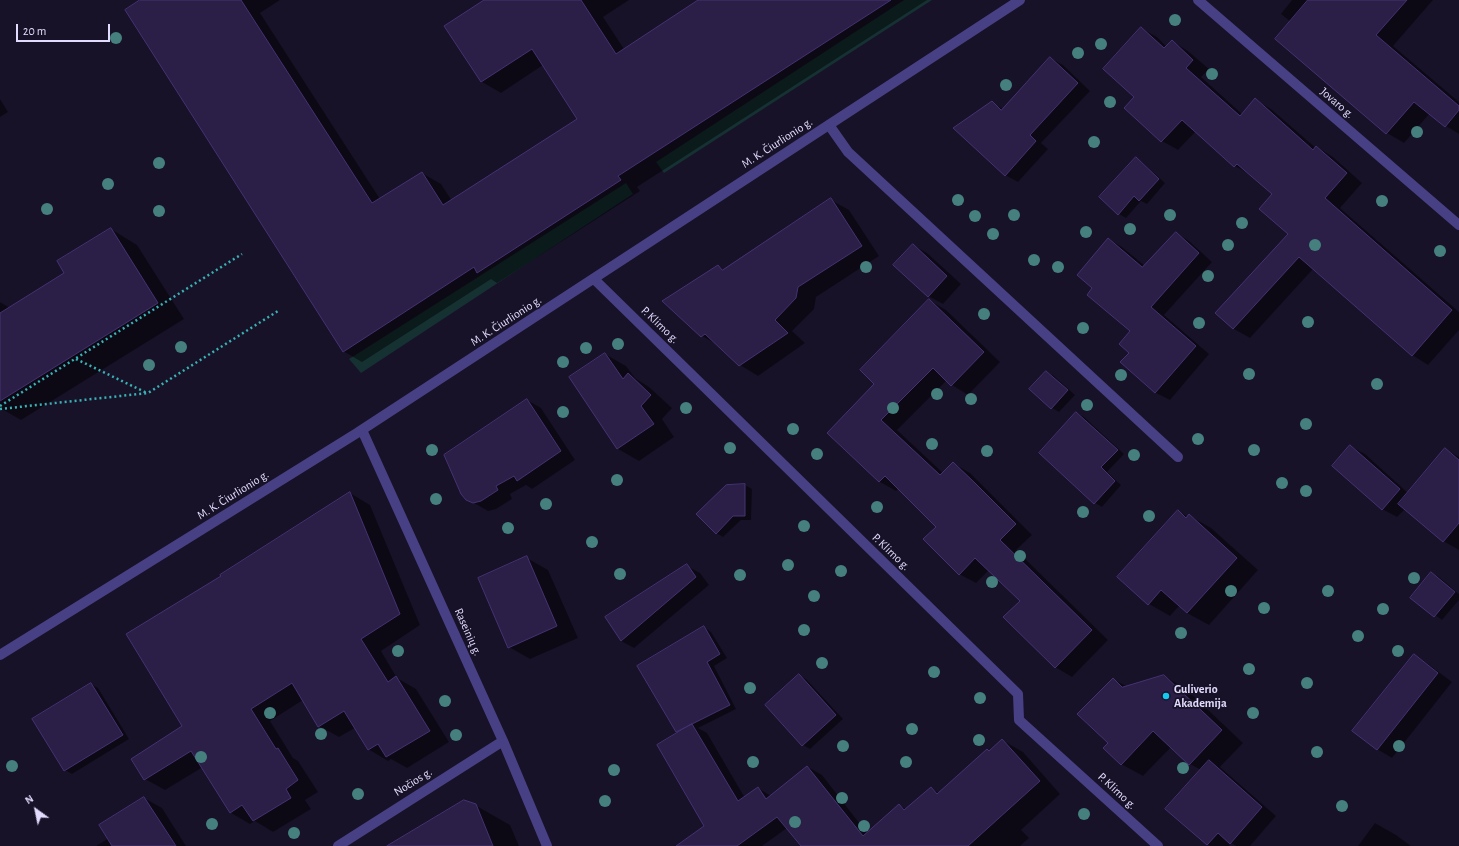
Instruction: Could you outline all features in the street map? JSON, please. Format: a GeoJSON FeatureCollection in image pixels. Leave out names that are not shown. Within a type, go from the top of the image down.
{"type":"FeatureCollection","features":[{"type":"Feature","properties":{"kind":"street","name":"M. K. Čiurlionio g."},"geometry":{"type":"LineString","coordinates":[[0,655],[362,430],[1020,0]]}},
{"type":"Feature","properties":{"kind":"street","name":"Jovaro g."},"geometry":{"type":"LineString","coordinates":[[1198,0],[1459,225]]}},
{"type":"Feature","properties":{"kind":"street"},"geometry":{"type":"LineString","coordinates":[[829,125],[848,152],[1178,457]]}},
{"type":"Feature","properties":{"kind":"street","name":"P. Klimo g."},"geometry":{"type":"LineString","coordinates":[[594,279],[1018,694],[1019,720],[1158,846]]}},
{"type":"Feature","properties":{"kind":"street","name":"Raseinių g."},"geometry":{"type":"LineString","coordinates":[[362,430],[503,741],[547,846]]}},
{"type":"Feature","properties":{"kind":"street","name":"Nočios g."},"geometry":{"type":"LineString","coordinates":[[338,846],[503,741]]}},
{"type":"Feature","properties":{"kind":"path"},"geometry":{"type":"LineString","coordinates":[[0,408],[76,358],[242,254]]}},
{"type":"Feature","properties":{"kind":"path"},"geometry":{"type":"LineString","coordinates":[[0,408],[148,393],[278,311]]}},
{"type":"Feature","properties":{"kind":"path"},"geometry":{"type":"LineString","coordinates":[[76,358],[148,393]]}},
{"type":"Feature","properties":{"kind":"green space"},"geometry":{"type":"Polygon","coordinates":[[[904,0],[932,0],[664,173],[656,162],[904,0]]]}},
{"type":"Feature","properties":{"kind":"green space"},"geometry":{"type":"Polygon","coordinates":[[[626,183],[633,194],[361,373],[349,359],[626,183]]]}},
{"type":"Feature","properties":{"kind":"building"},"geometry":{"type":"Polygon","coordinates":[[[140,0],[241,0],[372,203],[422,172],[443,205],[577,119],[532,49],[481,82],[444,26],[484,0],[581,0],[616,54],[698,0],[891,0],[618,176],[621,180],[477,273],[474,267],[343,352],[125,10],[140,0]]]}},
{"type":"Feature","properties":{"kind":"building"},"geometry":{"type":"Polygon","coordinates":[[[1308,0],[1407,0],[1376,35],[1459,106],[1459,110],[1445,127],[1414,102],[1386,134],[1275,39],[1308,0]]]}},
{"type":"Feature","properties":{"kind":"building"},"geometry":{"type":"Polygon","coordinates":[[[1141,27],[1164,48],[1172,40],[1193,60],[1186,68],[1240,116],[1255,98],[1313,150],[1316,146],[1347,173],[1325,198],[1452,310],[1412,356],[1299,257],[1233,329],[1215,313],[1288,234],[1259,209],[1272,194],[1237,164],[1234,167],[1182,120],[1161,142],[1124,108],[1134,97],[1103,69],[1141,27]]]}},
{"type":"Feature","properties":{"kind":"building"},"geometry":{"type":"Polygon","coordinates":[[[1050,57],[1078,83],[1030,135],[1036,141],[1005,176],[953,128],[992,101],[1001,110],[1050,57]]]}},
{"type":"Feature","properties":{"kind":"building"},"geometry":{"type":"Polygon","coordinates":[[[1136,157],[1159,179],[1139,201],[1134,196],[1118,215],[1099,197],[1136,157]]]}},
{"type":"Feature","properties":{"kind":"building"},"geometry":{"type":"Polygon","coordinates":[[[831,198],[862,246],[798,287],[796,298],[775,320],[788,333],[739,366],[705,334],[701,337],[662,301],[718,265],[722,270],[831,198]]]}},
{"type":"Feature","properties":{"kind":"building"},"geometry":{"type":"Polygon","coordinates":[[[111,228],[158,303],[0,401],[0,313],[64,273],[57,261],[111,228]]]}},
{"type":"Feature","properties":{"kind":"building"},"geometry":{"type":"Polygon","coordinates":[[[1176,232],[1199,253],[1151,307],[1196,346],[1155,393],[1120,362],[1129,353],[1119,344],[1130,331],[1087,295],[1092,288],[1077,275],[1108,238],[1142,267],[1176,232]]]}},
{"type":"Feature","properties":{"kind":"building"},"geometry":{"type":"Polygon","coordinates":[[[913,244],[947,276],[928,297],[893,265],[913,244]]]}},
{"type":"Feature","properties":{"kind":"building"},"geometry":{"type":"Polygon","coordinates":[[[929,299],[984,352],[951,386],[933,368],[881,420],[940,475],[953,462],[975,483],[1016,524],[1000,540],[1092,630],[1055,668],[1003,617],[1020,601],[975,558],[959,575],[923,539],[936,527],[885,476],[879,482],[827,433],[874,384],[860,370],[929,299]]]}},
{"type":"Feature","properties":{"kind":"building"},"geometry":{"type":"Polygon","coordinates":[[[605,353],[623,379],[628,373],[651,395],[641,406],[654,424],[617,449],[569,377],[605,353]]]}},
{"type":"Feature","properties":{"kind":"building"},"geometry":{"type":"Polygon","coordinates":[[[1046,371],[1068,390],[1051,409],[1029,389],[1046,371]]]}},
{"type":"Feature","properties":{"kind":"building"},"geometry":{"type":"Polygon","coordinates":[[[527,399],[561,451],[517,481],[514,476],[496,486],[498,490],[481,501],[473,503],[466,500],[461,494],[444,455],[527,399]]]}},
{"type":"Feature","properties":{"kind":"building"},"geometry":{"type":"Polygon","coordinates":[[[1076,412],[1118,450],[1101,467],[1115,481],[1094,504],[1039,453],[1076,412]]]}},
{"type":"Feature","properties":{"kind":"building"},"geometry":{"type":"Polygon","coordinates":[[[1350,445],[1400,489],[1382,510],[1332,466],[1350,445]]]}},
{"type":"Feature","properties":{"kind":"building"},"geometry":{"type":"Polygon","coordinates":[[[1445,448],[1459,460],[1459,523],[1443,542],[1398,504],[1445,448]]]}},
{"type":"Feature","properties":{"kind":"building"},"geometry":{"type":"Polygon","coordinates":[[[745,484],[745,516],[733,516],[716,534],[696,514],[726,485],[745,484]]]}},
{"type":"Feature","properties":{"kind":"building"},"geometry":{"type":"Polygon","coordinates":[[[350,492],[400,614],[361,639],[388,682],[396,676],[430,731],[386,757],[378,744],[368,750],[344,711],[318,727],[292,683],[251,709],[276,749],[278,748],[298,780],[286,789],[291,798],[253,821],[242,805],[230,813],[191,751],[144,780],[131,759],[182,726],[126,634],[221,576],[220,575],[350,492]]]}},
{"type":"Feature","properties":{"kind":"building"},"geometry":{"type":"Polygon","coordinates":[[[1178,510],[1186,518],[1189,514],[1237,558],[1187,613],[1161,590],[1148,605],[1117,577],[1178,510]]]}},
{"type":"Feature","properties":{"kind":"building"},"geometry":{"type":"Polygon","coordinates":[[[527,556],[557,626],[508,648],[478,578],[527,556]]]}},
{"type":"Feature","properties":{"kind":"building"},"geometry":{"type":"Polygon","coordinates":[[[687,564],[696,577],[621,641],[605,617],[687,564]]]}},
{"type":"Feature","properties":{"kind":"building"},"geometry":{"type":"Polygon","coordinates":[[[1431,572],[1455,592],[1434,617],[1410,598],[1431,572]]]}},
{"type":"Feature","properties":{"kind":"building"},"geometry":{"type":"Polygon","coordinates":[[[704,626],[720,654],[707,662],[730,705],[676,732],[637,666],[704,626]]]}},
{"type":"Feature","properties":{"kind":"building"},"geometry":{"type":"Polygon","coordinates":[[[1414,654],[1438,673],[1377,750],[1352,731],[1414,654]]]}},
{"type":"Feature","properties":{"kind":"building"},"geometry":{"type":"Polygon","coordinates":[[[799,674],[836,715],[802,746],[765,705],[799,674]]]}},
{"type":"Feature","properties":{"kind":"building"},"geometry":{"type":"Polygon","coordinates":[[[1164,675],[1222,730],[1189,765],[1153,731],[1121,765],[1103,748],[1108,743],[1077,714],[1113,678],[1122,687],[1164,675]]]}},
{"type":"Feature","properties":{"kind":"building"},"geometry":{"type":"Polygon","coordinates":[[[91,683],[123,735],[64,771],[32,719],[91,683]]]}},
{"type":"Feature","properties":{"kind":"building"},"geometry":{"type":"Polygon","coordinates":[[[692,724],[738,801],[758,787],[766,799],[807,766],[863,836],[899,804],[904,810],[931,787],[937,794],[987,749],[989,751],[1002,739],[1040,781],[968,846],[801,846],[777,817],[737,846],[676,846],[704,826],[657,745],[692,724]]]}},
{"type":"Feature","properties":{"kind":"building"},"geometry":{"type":"Polygon","coordinates":[[[1209,760],[1262,807],[1230,844],[1218,833],[1207,845],[1165,809],[1209,760]]]}},
{"type":"Feature","properties":{"kind":"building"},"geometry":{"type":"Polygon","coordinates":[[[144,797],[176,846],[112,846],[99,825],[144,797]]]}},
{"type":"Feature","properties":{"kind":"building"},"geometry":{"type":"Polygon","coordinates":[[[464,800],[476,804],[493,846],[387,846],[464,800]]]}},
{"type":"Feature","properties":{"kind":"place","name":"Guliverio Akademija"},"geometry":{"type":"Point","coordinates":[1166,696]}}]}
